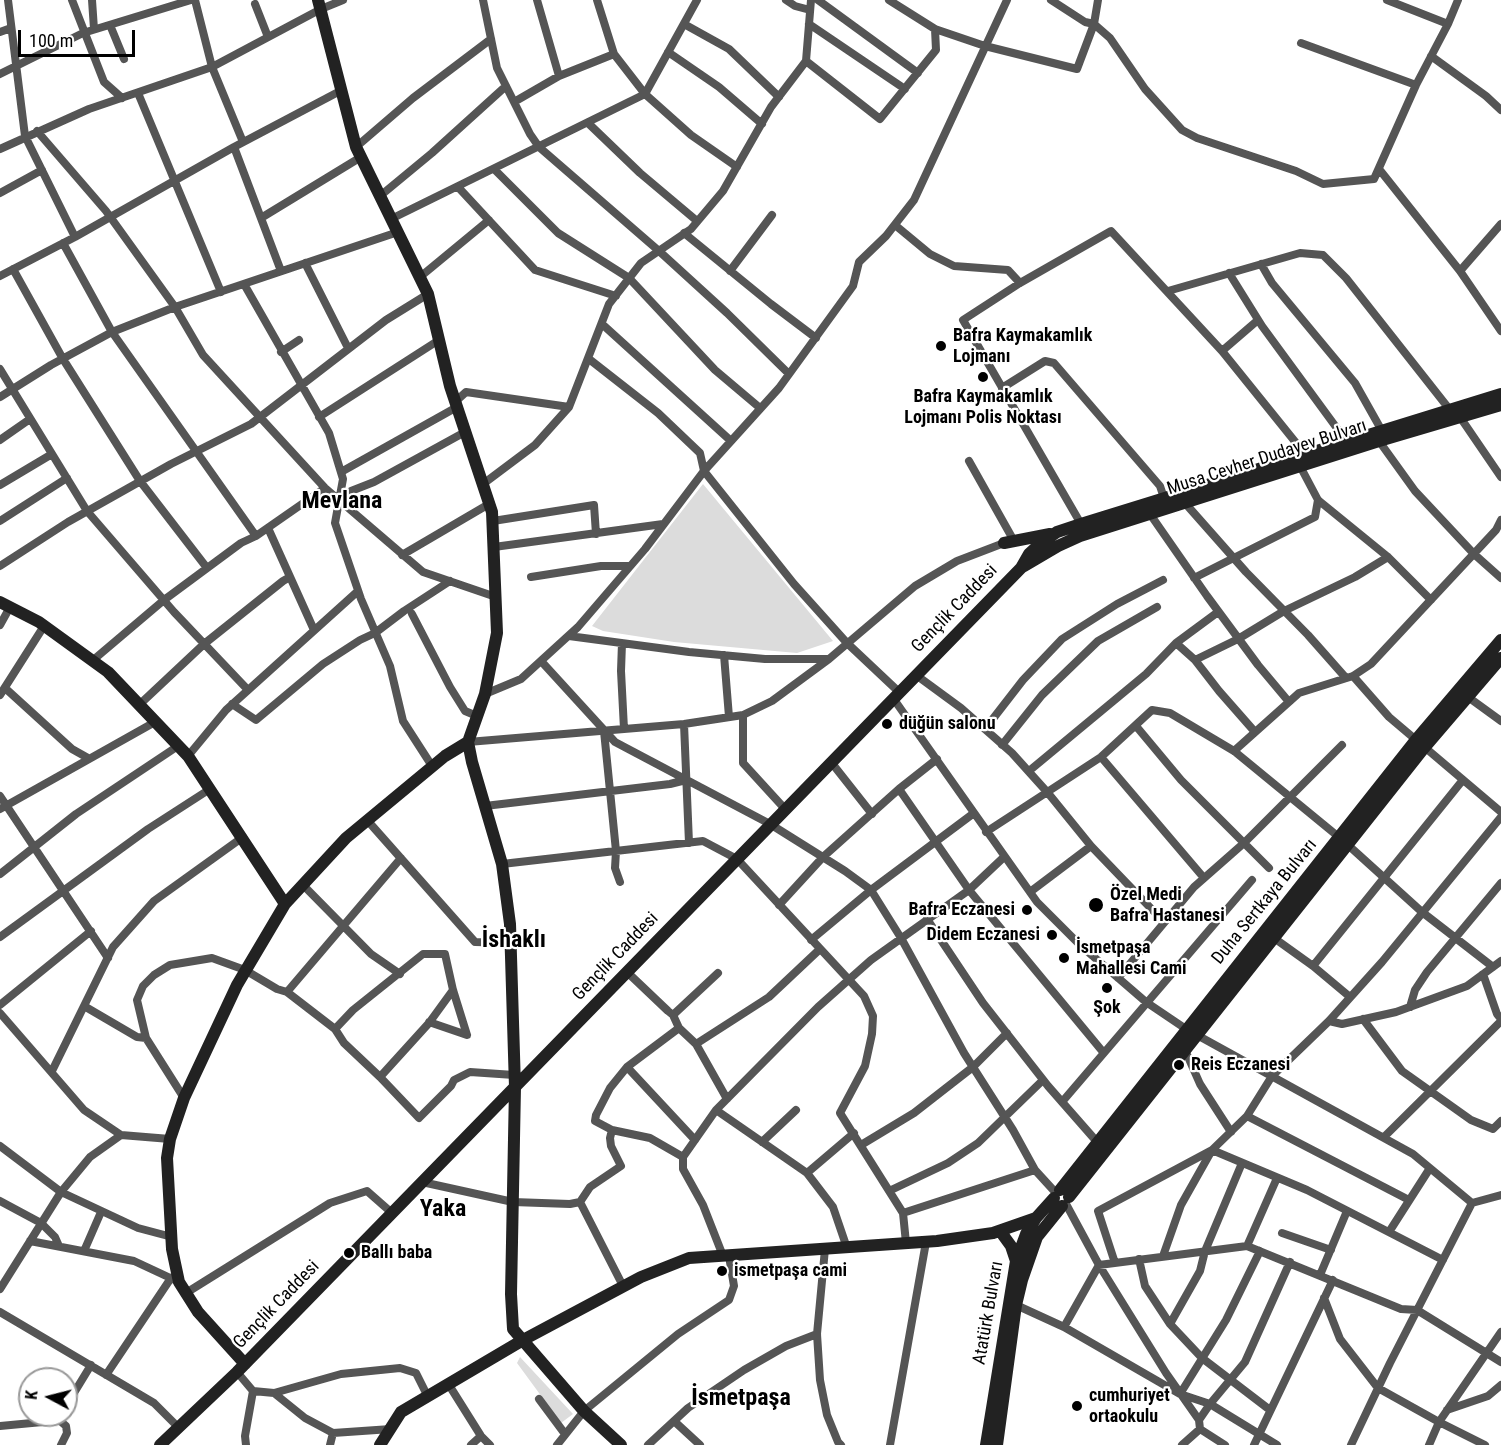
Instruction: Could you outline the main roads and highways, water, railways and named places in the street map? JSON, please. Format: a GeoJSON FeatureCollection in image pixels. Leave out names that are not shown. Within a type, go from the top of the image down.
{"type":"FeatureCollection","features":[{"type":"Feature","properties":{"kind":"main road"},"geometry":{"type":"LineString","coordinates":[[319,4],[358,152],[428,294],[456,405],[493,521],[497,633],[485,694],[468,742],[502,864],[512,943],[514,1081],[511,1294],[513,1329],[584,1411],[621,1445]]}},
{"type":"Feature","properties":{"kind":"main road","name":"Musa Cevher Dudayev Bulvarı"},"geometry":{"type":"LineString","coordinates":[[1041,550],[1300,466],[1380,436],[1455,413],[1501,394]]}},
{"type":"Feature","properties":{"kind":"main road","name":"Musa Cevher Dudayev Bulvarı"},"geometry":{"type":"LineString","coordinates":[[1455,413],[1501,405]]}},
{"type":"Feature","properties":{"kind":"main road","name":"Musa Cevher Dudayev Bulvarı"},"geometry":{"type":"LineString","coordinates":[[1009,542],[1058,532],[1347,441],[1380,436]]}},
{"type":"Feature","properties":{"kind":"main road","name":"Musa Cevher Dudayev Bulvarı"},"geometry":{"type":"LineString","coordinates":[[1021,568],[1058,532]]}},
{"type":"Feature","properties":{"kind":"main road"},"geometry":{"type":"LineString","coordinates":[[1009,542],[1041,550]]}},
{"type":"Feature","properties":{"kind":"main road"},"geometry":{"type":"LineString","coordinates":[[1009,542],[1020,555],[1021,568]]}},
{"type":"Feature","properties":{"kind":"main road","name":"Gençlik Caddesi"},"geometry":{"type":"LineString","coordinates":[[160,1445],[241,1368],[422,1182],[514,1081],[627,972],[1021,568]]}},
{"type":"Feature","properties":{"kind":"main road"},"geometry":{"type":"LineString","coordinates":[[5,604],[44,626],[108,672],[188,756],[285,904]]}},
{"type":"Feature","properties":{"kind":"main road","name":"Duha Sertkaya Bulvarı"},"geometry":{"type":"LineString","coordinates":[[1061,1198],[1185,1050],[1192,1032],[1501,640]]}},
{"type":"Feature","properties":{"kind":"main road","name":"Duha Sertkaya Bulvarı"},"geometry":{"type":"LineString","coordinates":[[1420,745],[1468,697],[1501,658]]}},
{"type":"Feature","properties":{"kind":"main road"},"geometry":{"type":"LineString","coordinates":[[241,1368],[178,1284],[172,1249],[167,1158],[170,1139],[184,1098],[245,970],[285,904],[346,838],[432,766],[468,742]]}},
{"type":"Feature","properties":{"kind":"main road","name":"Duha Sertkaya Bulvarı"},"geometry":{"type":"LineString","coordinates":[[997,1445],[1016,1305],[1028,1260],[1040,1232],[1098,1143],[1274,938],[1344,841]]}},
{"type":"Feature","properties":{"kind":"main road","name":"Atatürk Bulvarı"},"geometry":{"type":"LineString","coordinates":[[986,1445],[1016,1261],[1026,1234],[1036,1218],[1061,1198]]}},
{"type":"Feature","properties":{"kind":"main road"},"geometry":{"type":"LineString","coordinates":[[998,1234],[1036,1218]]}},
{"type":"Feature","properties":{"kind":"main road"},"geometry":{"type":"LineString","coordinates":[[380,1445],[401,1412],[523,1340],[623,1286],[690,1258],[1040,1232]]}},
{"type":"Feature","properties":{"kind":"main road"},"geometry":{"type":"LineString","coordinates":[[998,1234],[1009,1241],[1016,1261]]}},
{"type":"Feature","properties":{"kind":"place","name":"Bafra Kaymakamlık Lojmanı"},"geometry":{"type":"Point","coordinates":[941,346]}},
{"type":"Feature","properties":{"kind":"place","name":"Bafra Kaymakamlık Lojmanı Polis Noktası"},"geometry":{"type":"Point","coordinates":[983,377]}},
{"type":"Feature","properties":{"kind":"place","name":"düğün salonu"},"geometry":{"type":"Point","coordinates":[887,724]}},
{"type":"Feature","properties":{"kind":"place","name":"Özel Medi Bafra Hastanesi"},"geometry":{"type":"Point","coordinates":[1096,905]}},
{"type":"Feature","properties":{"kind":"place","name":"Bafra Eczanesi"},"geometry":{"type":"Point","coordinates":[1027,910]}},
{"type":"Feature","properties":{"kind":"place","name":"Didem Eczanesi"},"geometry":{"type":"Point","coordinates":[1052,935]}},
{"type":"Feature","properties":{"kind":"place","name":"İsmetpaşa Mahallesi Cami"},"geometry":{"type":"Point","coordinates":[1064,958]}},
{"type":"Feature","properties":{"kind":"place","name":"Şok"},"geometry":{"type":"Point","coordinates":[1107,988]}},
{"type":"Feature","properties":{"kind":"place","name":"Reis Eczanesi"},"geometry":{"type":"Point","coordinates":[1179,1065]}},
{"type":"Feature","properties":{"kind":"place","name":"Ballı baba"},"geometry":{"type":"Point","coordinates":[349,1253]}},
{"type":"Feature","properties":{"kind":"place","name":"ismetpaşa cami"},"geometry":{"type":"Point","coordinates":[722,1271]}},
{"type":"Feature","properties":{"kind":"place","name":"cumhuriyet ortaokulu"},"geometry":{"type":"Point","coordinates":[1077,1406]}},
{"type":"Feature","properties":{"kind":"district","name":"Mevlana"},"geometry":{"type":"Point","coordinates":[342,502]}},
{"type":"Feature","properties":{"kind":"district","name":"İshaklı"},"geometry":{"type":"Point","coordinates":[514,941]}},
{"type":"Feature","properties":{"kind":"district","name":"Yaka"},"geometry":{"type":"Point","coordinates":[443,1210]}},
{"type":"Feature","properties":{"kind":"district","name":"İsmetpaşa"},"geometry":{"type":"Point","coordinates":[741,1399]}}]}
